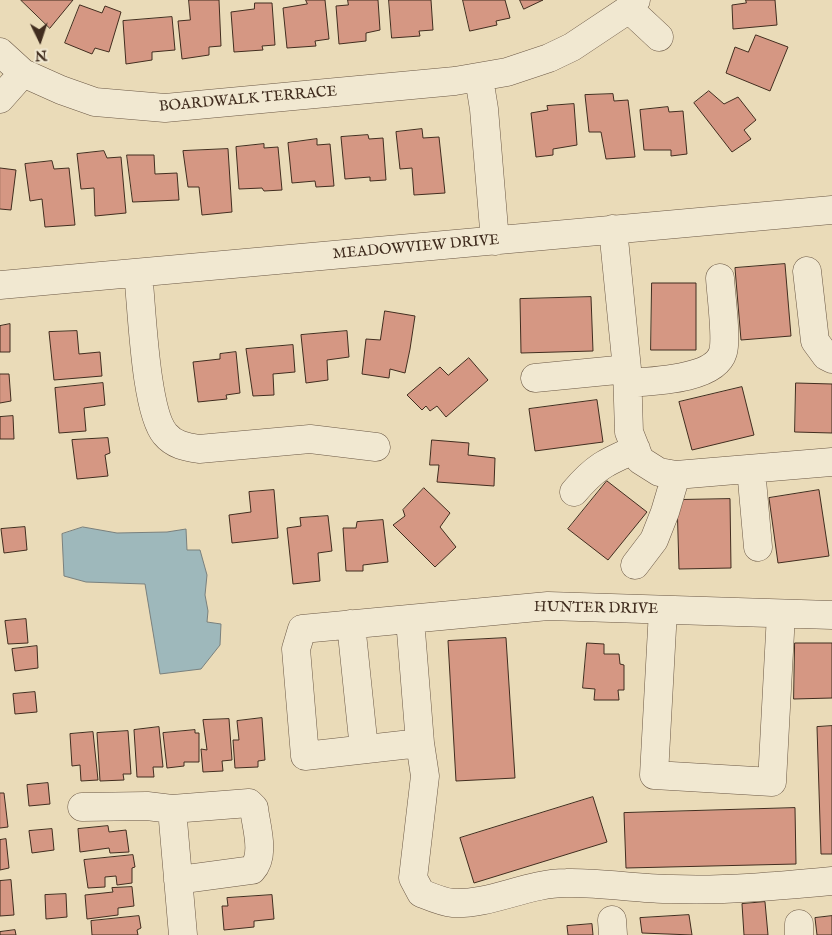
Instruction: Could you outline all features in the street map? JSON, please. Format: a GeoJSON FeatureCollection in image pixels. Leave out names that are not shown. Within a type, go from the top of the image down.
{"type":"FeatureCollection","features":[{"type":"Feature","properties":{"kind":"street"},"geometry":{"type":"LineString","coordinates":[[632,5],[660,36]]}},
{"type":"Feature","properties":{"kind":"street","name":"BOARDWALK TERRACE"},"geometry":{"type":"LineString","coordinates":[[0,52],[23,73],[61,90],[95,102],[165,108],[479,78],[507,72],[549,58],[572,46],[632,5]]}},
{"type":"Feature","properties":{"kind":"street"},"geometry":{"type":"LineString","coordinates":[[0,98],[23,73]]}},
{"type":"Feature","properties":{"kind":"street"},"geometry":{"type":"LineString","coordinates":[[479,78],[484,109],[495,240]]}},
{"type":"Feature","properties":{"kind":"street","name":"MEADOWVIEW DRIVE"},"geometry":{"type":"LineString","coordinates":[[0,285],[832,210]]}},
{"type":"Feature","properties":{"kind":"street"},"geometry":{"type":"LineString","coordinates":[[613,229],[627,376],[629,432],[640,460],[659,472],[676,475],[832,462]]}},
{"type":"Feature","properties":{"kind":"street"},"geometry":{"type":"LineString","coordinates":[[807,271],[815,341],[826,356],[832,358]]}},
{"type":"Feature","properties":{"kind":"street"},"geometry":{"type":"LineString","coordinates":[[138,272],[149,381],[154,410],[158,426],[172,442],[199,449],[310,439],[376,446]]}},
{"type":"Feature","properties":{"kind":"street"},"geometry":{"type":"LineString","coordinates":[[536,378],[697,374],[710,369],[717,363],[723,352],[720,278]]}},
{"type":"Feature","properties":{"kind":"street"},"geometry":{"type":"LineString","coordinates":[[574,492],[586,477],[604,463],[636,449]]}},
{"type":"Feature","properties":{"kind":"street"},"geometry":{"type":"LineString","coordinates":[[751,469],[758,547]]}},
{"type":"Feature","properties":{"kind":"street"},"geometry":{"type":"LineString","coordinates":[[635,565],[654,540],[676,475]]}},
{"type":"Feature","properties":{"kind":"street","name":"HUNTER DRIVE"},"geometry":{"type":"LineString","coordinates":[[364,749],[305,756],[296,649],[302,628],[548,606],[832,615]]}},
{"type":"Feature","properties":{"kind":"street"},"geometry":{"type":"LineString","coordinates":[[663,610],[654,776],[772,782],[781,614]]}},
{"type":"Feature","properties":{"kind":"street"},"geometry":{"type":"LineString","coordinates":[[410,619],[420,743],[425,776],[413,878],[421,893],[452,903],[472,902],[524,889],[565,883],[673,890],[762,888],[832,880]]}},
{"type":"Feature","properties":{"kind":"street"},"geometry":{"type":"LineString","coordinates":[[351,624],[364,749],[420,743]]}},
{"type":"Feature","properties":{"kind":"street"},"geometry":{"type":"LineString","coordinates":[[82,807],[147,806],[172,809],[249,803],[254,808],[260,851],[258,864],[252,870],[178,880]]}},
{"type":"Feature","properties":{"kind":"street"},"geometry":{"type":"LineString","coordinates":[[172,809],[183,935]]}},
{"type":"Feature","properties":{"kind":"water"},"geometry":{"type":"Polygon","coordinates":[[[83,527],[117,533],[167,532],[186,529],[187,550],[200,550],[207,575],[205,595],[208,611],[207,622],[221,624],[220,645],[201,669],[160,674],[145,584],[86,582],[64,576],[62,534],[83,527]]]}},
{"type":"Feature","properties":{"kind":"building"},"geometry":{"type":"Polygon","coordinates":[[[21,0],[73,0],[50,28],[21,0]]]}},
{"type":"Feature","properties":{"kind":"building"},"geometry":{"type":"Polygon","coordinates":[[[189,0],[219,0],[221,46],[209,47],[209,55],[182,59],[178,21],[190,20],[189,0]]]}},
{"type":"Feature","properties":{"kind":"building"},"geometry":{"type":"Polygon","coordinates":[[[306,0],[325,0],[329,39],[315,41],[316,46],[287,48],[283,8],[307,4],[306,0]]]}},
{"type":"Feature","properties":{"kind":"building"},"geometry":{"type":"Polygon","coordinates":[[[348,0],[378,0],[380,30],[366,33],[366,41],[339,44],[336,6],[348,5],[348,0]]]}},
{"type":"Feature","properties":{"kind":"building"},"geometry":{"type":"Polygon","coordinates":[[[389,0],[431,0],[433,30],[419,31],[420,36],[392,38],[389,0]]]}},
{"type":"Feature","properties":{"kind":"building"},"geometry":{"type":"Polygon","coordinates":[[[463,0],[505,0],[510,18],[496,21],[497,25],[470,31],[463,0]]]}},
{"type":"Feature","properties":{"kind":"building"},"geometry":{"type":"Polygon","coordinates":[[[520,0],[543,0],[524,9],[520,0]]]}},
{"type":"Feature","properties":{"kind":"building"},"geometry":{"type":"Polygon","coordinates":[[[746,0],[775,0],[777,25],[733,29],[732,5],[746,3],[746,0]]]}},
{"type":"Feature","properties":{"kind":"building"},"geometry":{"type":"Polygon","coordinates":[[[255,3],[272,3],[275,45],[262,46],[263,50],[234,52],[231,12],[254,9],[255,3]]]}},
{"type":"Feature","properties":{"kind":"building"},"geometry":{"type":"Polygon","coordinates":[[[80,5],[102,13],[105,6],[121,12],[109,52],[95,48],[92,54],[65,43],[80,5]]]}},
{"type":"Feature","properties":{"kind":"building"},"geometry":{"type":"Polygon","coordinates":[[[172,17],[175,50],[152,52],[152,60],[126,64],[123,21],[172,17]]]}},
{"type":"Feature","properties":{"kind":"building"},"geometry":{"type":"Polygon","coordinates":[[[756,35],[788,47],[770,91],[726,73],[735,47],[748,52],[756,35]]]}},
{"type":"Feature","properties":{"kind":"building"},"geometry":{"type":"Polygon","coordinates":[[[709,91],[724,104],[738,97],[756,120],[744,130],[751,139],[732,152],[694,103],[709,91]]]}},
{"type":"Feature","properties":{"kind":"building"},"geometry":{"type":"Polygon","coordinates":[[[613,94],[614,101],[628,100],[635,157],[606,159],[601,132],[589,132],[585,95],[613,94]]]}},
{"type":"Feature","properties":{"kind":"building"},"geometry":{"type":"Polygon","coordinates":[[[574,104],[577,145],[553,149],[553,155],[536,157],[531,113],[548,110],[547,106],[574,104]]]}},
{"type":"Feature","properties":{"kind":"building"},"geometry":{"type":"Polygon","coordinates":[[[668,107],[669,112],[683,111],[687,154],[671,156],[671,150],[644,150],[640,110],[668,107]]]}},
{"type":"Feature","properties":{"kind":"building"},"geometry":{"type":"Polygon","coordinates":[[[422,129],[423,138],[439,137],[445,193],[414,195],[412,168],[400,169],[396,132],[422,129]]]}},
{"type":"Feature","properties":{"kind":"building"},"geometry":{"type":"Polygon","coordinates":[[[368,135],[369,139],[383,138],[386,180],[370,181],[370,177],[345,179],[341,137],[368,135]]]}},
{"type":"Feature","properties":{"kind":"building"},"geometry":{"type":"Polygon","coordinates":[[[317,139],[317,145],[330,144],[334,186],[316,187],[315,181],[292,183],[288,143],[317,139]]]}},
{"type":"Feature","properties":{"kind":"building"},"geometry":{"type":"Polygon","coordinates":[[[264,144],[264,148],[278,147],[282,190],[264,191],[262,188],[239,189],[236,147],[264,144]]]}},
{"type":"Feature","properties":{"kind":"building"},"geometry":{"type":"Polygon","coordinates":[[[228,149],[232,212],[202,215],[199,187],[188,187],[183,151],[228,149]]]}},
{"type":"Feature","properties":{"kind":"building"},"geometry":{"type":"Polygon","coordinates":[[[104,151],[107,158],[121,157],[126,213],[95,216],[94,188],[81,189],[77,154],[104,151]]]}},
{"type":"Feature","properties":{"kind":"building"},"geometry":{"type":"Polygon","coordinates":[[[127,155],[154,155],[155,174],[177,173],[179,200],[133,202],[127,155]]]}},
{"type":"Feature","properties":{"kind":"building"},"geometry":{"type":"Polygon","coordinates":[[[52,161],[54,169],[69,168],[75,225],[45,227],[42,199],[30,201],[25,164],[52,161]]]}},
{"type":"Feature","properties":{"kind":"building"},"geometry":{"type":"Polygon","coordinates":[[[0,168],[16,170],[11,210],[0,209],[0,168]]]}},
{"type":"Feature","properties":{"kind":"building"},"geometry":{"type":"Polygon","coordinates":[[[785,264],[791,336],[741,340],[735,268],[785,264]]]}},
{"type":"Feature","properties":{"kind":"building"},"geometry":{"type":"Polygon","coordinates":[[[652,283],[696,283],[696,350],[651,350],[652,283]]]}},
{"type":"Feature","properties":{"kind":"building"},"geometry":{"type":"Polygon","coordinates":[[[591,297],[593,351],[521,353],[520,299],[591,297]]]}},
{"type":"Feature","properties":{"kind":"building"},"geometry":{"type":"Polygon","coordinates":[[[385,311],[415,316],[405,373],[390,369],[389,378],[362,374],[366,339],[380,340],[385,311]]]}},
{"type":"Feature","properties":{"kind":"building"},"geometry":{"type":"Polygon","coordinates":[[[10,324],[10,352],[0,352],[0,326],[10,324]]]}},
{"type":"Feature","properties":{"kind":"building"},"geometry":{"type":"Polygon","coordinates":[[[77,331],[79,354],[100,352],[102,376],[54,380],[49,332],[77,331]]]}},
{"type":"Feature","properties":{"kind":"building"},"geometry":{"type":"Polygon","coordinates":[[[347,331],[349,357],[327,360],[328,380],[306,383],[301,335],[347,331]]]}},
{"type":"Feature","properties":{"kind":"building"},"geometry":{"type":"Polygon","coordinates":[[[293,345],[295,372],[273,374],[274,395],[253,396],[246,349],[293,345]]]}},
{"type":"Feature","properties":{"kind":"building"},"geometry":{"type":"Polygon","coordinates":[[[236,352],[240,393],[226,395],[227,399],[198,402],[193,362],[220,359],[220,354],[236,352]]]}},
{"type":"Feature","properties":{"kind":"building"},"geometry":{"type":"Polygon","coordinates":[[[469,358],[488,380],[446,417],[437,406],[430,411],[426,406],[422,410],[407,395],[440,367],[448,375],[469,358]]]}},
{"type":"Feature","properties":{"kind":"building"},"geometry":{"type":"Polygon","coordinates":[[[0,374],[9,374],[11,401],[0,403],[0,374]]]}},
{"type":"Feature","properties":{"kind":"building"},"geometry":{"type":"Polygon","coordinates":[[[103,383],[105,405],[84,408],[86,431],[59,433],[55,388],[103,383]]]}},
{"type":"Feature","properties":{"kind":"building"},"geometry":{"type":"Polygon","coordinates":[[[796,383],[832,384],[832,433],[795,432],[796,383]]]}},
{"type":"Feature","properties":{"kind":"building"},"geometry":{"type":"Polygon","coordinates":[[[742,387],[754,435],[692,450],[679,402],[742,387]]]}},
{"type":"Feature","properties":{"kind":"building"},"geometry":{"type":"Polygon","coordinates":[[[597,400],[603,442],[535,451],[529,409],[597,400]]]}},
{"type":"Feature","properties":{"kind":"building"},"geometry":{"type":"Polygon","coordinates":[[[13,416],[14,439],[0,439],[0,417],[13,416]]]}},
{"type":"Feature","properties":{"kind":"building"},"geometry":{"type":"Polygon","coordinates":[[[108,438],[110,453],[105,455],[108,476],[77,479],[72,440],[108,438]]]}},
{"type":"Feature","properties":{"kind":"building"},"geometry":{"type":"Polygon","coordinates":[[[432,440],[469,443],[468,455],[495,458],[494,486],[437,482],[439,465],[430,465],[432,440]]]}},
{"type":"Feature","properties":{"kind":"building"},"geometry":{"type":"Polygon","coordinates":[[[607,481],[647,512],[608,560],[568,529],[607,481]]]}},
{"type":"Feature","properties":{"kind":"building"},"geometry":{"type":"Polygon","coordinates":[[[424,488],[450,513],[440,527],[456,547],[435,567],[393,525],[405,516],[403,510],[424,488]]]}},
{"type":"Feature","properties":{"kind":"building"},"geometry":{"type":"Polygon","coordinates":[[[274,490],[278,538],[232,543],[229,515],[251,512],[249,492],[274,490]]]}},
{"type":"Feature","properties":{"kind":"building"},"geometry":{"type":"Polygon","coordinates":[[[819,490],[829,556],[778,563],[769,498],[819,490]]]}},
{"type":"Feature","properties":{"kind":"building"},"geometry":{"type":"Polygon","coordinates":[[[730,499],[731,568],[679,569],[677,500],[730,499]]]}},
{"type":"Feature","properties":{"kind":"building"},"geometry":{"type":"Polygon","coordinates":[[[328,516],[332,551],[318,553],[320,581],[293,584],[287,528],[301,526],[300,518],[328,516]]]}},
{"type":"Feature","properties":{"kind":"building"},"geometry":{"type":"Polygon","coordinates":[[[383,520],[388,562],[363,565],[363,571],[346,571],[343,528],[356,528],[357,522],[383,520]]]}},
{"type":"Feature","properties":{"kind":"building"},"geometry":{"type":"Polygon","coordinates":[[[25,527],[27,550],[4,553],[1,529],[25,527]]]}},
{"type":"Feature","properties":{"kind":"building"},"geometry":{"type":"Polygon","coordinates":[[[26,619],[28,643],[8,644],[5,621],[26,619]]]}},
{"type":"Feature","properties":{"kind":"building"},"geometry":{"type":"Polygon","coordinates":[[[506,638],[515,778],[456,781],[448,641],[506,638]]]}},
{"type":"Feature","properties":{"kind":"building"},"geometry":{"type":"Polygon","coordinates":[[[587,643],[604,644],[604,654],[619,654],[620,664],[624,665],[624,690],[618,690],[619,700],[594,700],[595,689],[583,688],[587,643]]]}},
{"type":"Feature","properties":{"kind":"building"},"geometry":{"type":"Polygon","coordinates":[[[795,643],[832,643],[832,698],[794,699],[795,643]]]}},
{"type":"Feature","properties":{"kind":"building"},"geometry":{"type":"Polygon","coordinates":[[[37,646],[38,668],[15,671],[12,649],[37,646]]]}},
{"type":"Feature","properties":{"kind":"building"},"geometry":{"type":"Polygon","coordinates":[[[35,692],[37,712],[15,714],[13,694],[35,692]]]}},
{"type":"Feature","properties":{"kind":"building"},"geometry":{"type":"Polygon","coordinates":[[[262,718],[265,760],[258,761],[258,767],[235,768],[233,740],[239,740],[237,721],[262,718]]]}},
{"type":"Feature","properties":{"kind":"building"},"geometry":{"type":"Polygon","coordinates":[[[229,719],[232,760],[222,761],[223,771],[203,772],[201,749],[207,750],[203,720],[229,719]]]}},
{"type":"Feature","properties":{"kind":"building"},"geometry":{"type":"Polygon","coordinates":[[[832,726],[832,854],[821,854],[817,727],[832,726]]]}},
{"type":"Feature","properties":{"kind":"building"},"geometry":{"type":"Polygon","coordinates":[[[159,727],[163,767],[153,767],[154,777],[137,777],[134,730],[159,727]]]}},
{"type":"Feature","properties":{"kind":"building"},"geometry":{"type":"Polygon","coordinates":[[[195,730],[195,733],[199,733],[199,762],[184,762],[184,766],[167,768],[163,733],[195,730]]]}},
{"type":"Feature","properties":{"kind":"building"},"geometry":{"type":"Polygon","coordinates":[[[128,731],[131,774],[123,774],[124,780],[100,781],[97,733],[128,731]]]}},
{"type":"Feature","properties":{"kind":"building"},"geometry":{"type":"Polygon","coordinates":[[[93,732],[98,780],[81,781],[80,765],[72,766],[70,734],[93,732]]]}},
{"type":"Feature","properties":{"kind":"building"},"geometry":{"type":"Polygon","coordinates":[[[48,783],[50,804],[29,806],[27,785],[48,783]]]}},
{"type":"Feature","properties":{"kind":"building"},"geometry":{"type":"Polygon","coordinates":[[[0,793],[4,793],[8,827],[0,828],[0,793]]]}},
{"type":"Feature","properties":{"kind":"building"},"geometry":{"type":"Polygon","coordinates":[[[593,797],[607,842],[474,883],[460,838],[593,797]]]}},
{"type":"Feature","properties":{"kind":"building"},"geometry":{"type":"Polygon","coordinates":[[[795,808],[796,864],[626,868],[624,813],[795,808]]]}},
{"type":"Feature","properties":{"kind":"building"},"geometry":{"type":"Polygon","coordinates":[[[108,826],[109,832],[126,830],[129,852],[110,853],[109,848],[80,852],[78,829],[108,826]]]}},
{"type":"Feature","properties":{"kind":"building"},"geometry":{"type":"Polygon","coordinates":[[[52,829],[54,850],[32,853],[29,831],[52,829]]]}},
{"type":"Feature","properties":{"kind":"building"},"geometry":{"type":"Polygon","coordinates":[[[6,839],[9,868],[0,870],[0,840],[6,839]]]}},
{"type":"Feature","properties":{"kind":"building"},"geometry":{"type":"Polygon","coordinates":[[[133,855],[135,867],[132,868],[132,883],[117,885],[116,876],[105,877],[105,887],[88,888],[84,860],[133,855]]]}},
{"type":"Feature","properties":{"kind":"building"},"geometry":{"type":"Polygon","coordinates":[[[11,880],[14,915],[0,916],[0,881],[11,880]]]}},
{"type":"Feature","properties":{"kind":"building"},"geometry":{"type":"Polygon","coordinates":[[[132,887],[134,906],[118,908],[118,915],[87,919],[85,895],[113,892],[112,888],[132,887]]]}},
{"type":"Feature","properties":{"kind":"building"},"geometry":{"type":"Polygon","coordinates":[[[66,894],[67,917],[46,919],[45,895],[66,894]]]}},
{"type":"Feature","properties":{"kind":"building"},"geometry":{"type":"Polygon","coordinates":[[[272,895],[274,919],[254,921],[254,927],[224,930],[222,906],[228,906],[227,898],[272,895]]]}},
{"type":"Feature","properties":{"kind":"building"},"geometry":{"type":"Polygon","coordinates":[[[765,902],[768,935],[744,935],[742,904],[765,902]]]}},
{"type":"Feature","properties":{"kind":"building"},"geometry":{"type":"Polygon","coordinates":[[[689,915],[692,935],[642,933],[640,918],[689,915]]]}},
{"type":"Feature","properties":{"kind":"building"},"geometry":{"type":"Polygon","coordinates":[[[139,916],[141,928],[137,930],[138,935],[92,935],[91,921],[139,916]]]}},
{"type":"Feature","properties":{"kind":"building"},"geometry":{"type":"Polygon","coordinates":[[[832,916],[832,935],[817,935],[815,918],[832,916]]]}},
{"type":"Feature","properties":{"kind":"building"},"geometry":{"type":"Polygon","coordinates":[[[592,924],[593,935],[568,935],[567,926],[592,924]]]}},
{"type":"Feature","properties":{"kind":"building"},"geometry":{"type":"Polygon","coordinates":[[[15,930],[16,935],[0,935],[0,932],[15,930]]]}}]}
